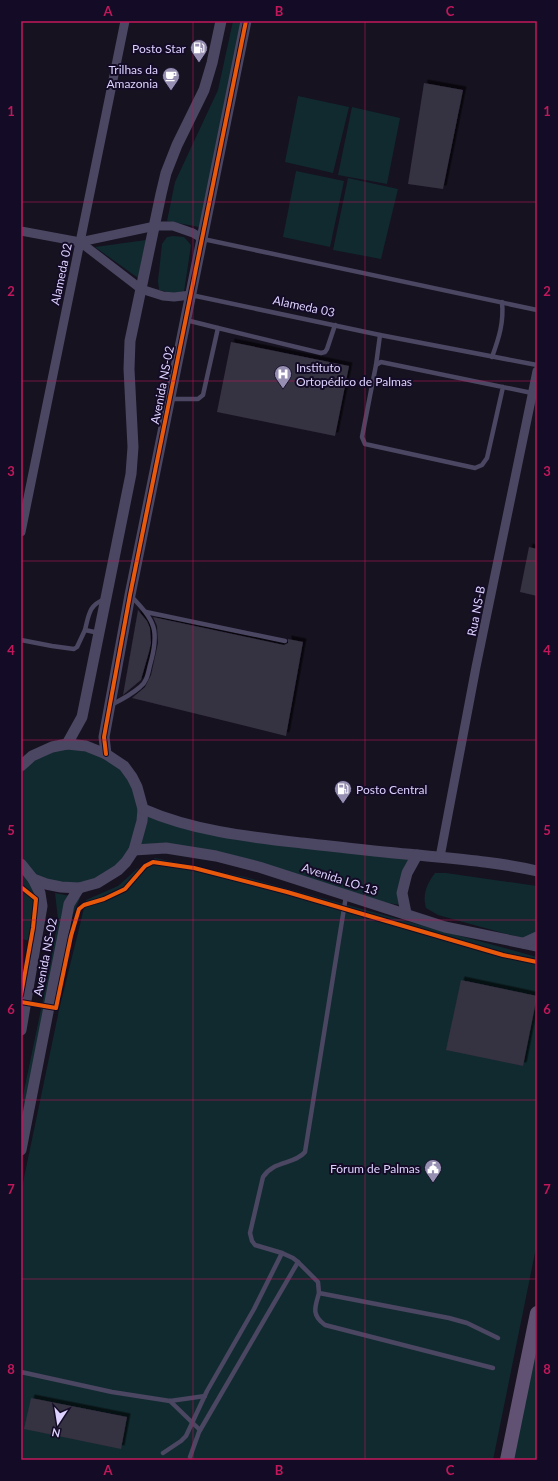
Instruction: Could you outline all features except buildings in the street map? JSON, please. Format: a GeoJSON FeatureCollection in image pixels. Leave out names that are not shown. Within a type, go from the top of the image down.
{"type":"FeatureCollection","features":[{"type":"Feature","properties":{"kind":"main road"},"geometry":{"type":"LineString","coordinates":[[507,1460],[537,1313]]}},
{"type":"Feature","properties":{"kind":"street","name":"Alameda 02"},"geometry":{"type":"LineString","coordinates":[[21,532],[125,21]]}},
{"type":"Feature","properties":{"kind":"street","name":"Avenida NS-02"},"geometry":{"type":"LineString","coordinates":[[67,744],[82,717],[131,474],[134,447],[129,369],[130,341],[154,226],[166,173],[177,145],[204,90],[212,63],[221,21]]}},
{"type":"Feature","properties":{"kind":"street","name":"Avenida NS-02"},"geometry":{"type":"LineString","coordinates":[[106,754],[104,737],[130,595],[246,21]]}},
{"type":"Feature","properties":{"kind":"street","name":"Alameda 03"},"geometry":{"type":"LineString","coordinates":[[21,231],[80,242],[154,226],[174,226],[183,228],[203,239]]}},
{"type":"Feature","properties":{"kind":"street","name":"Alameda 03"},"geometry":{"type":"LineString","coordinates":[[80,242],[141,289],[174,298],[191,295]]}},
{"type":"Feature","properties":{"kind":"street","name":"Rua NS-B"},"geometry":{"type":"LineString","coordinates":[[440,857],[478,660],[537,371]]}},
{"type":"Feature","properties":{"kind":"street"},"geometry":{"type":"LineString","coordinates":[[21,766],[32,756],[52,747],[67,744],[86,746],[106,754],[124,766],[132,777],[143,809],[142,821],[134,850],[126,862],[109,877],[97,883],[79,888],[60,887],[33,879]]}},
{"type":"Feature","properties":{"kind":"street","name":"Avenida LO-13"},"geometry":{"type":"LineString","coordinates":[[143,809],[164,818],[182,823],[264,839],[440,857],[519,867],[537,871]]}},
{"type":"Feature","properties":{"kind":"street","name":"Avenida LO-13"},"geometry":{"type":"LineString","coordinates":[[134,850],[166,848],[216,856],[259,867],[346,896],[406,913],[445,927],[537,946]]}},
{"type":"Feature","properties":{"kind":"street"},"geometry":{"type":"LineString","coordinates":[[406,913],[402,893],[407,873],[417,855]]}},
{"type":"Feature","properties":{"kind":"street","name":"Avenida NS-02"},"geometry":{"type":"LineString","coordinates":[[21,864],[33,879],[40,893],[42,906],[21,1030]]}},
{"type":"Feature","properties":{"kind":"street","name":"Avenida NS-02"},"geometry":{"type":"LineString","coordinates":[[21,1150],[69,904],[79,888]]}},
{"type":"Feature","properties":{"kind":"street"},"geometry":{"type":"LineString","coordinates":[[524,944],[537,937]]}},
{"type":"Feature","properties":{"kind":"lane","name":"Alameda 03"},"geometry":{"type":"LineString","coordinates":[[203,239],[537,310]]}},
{"type":"Feature","properties":{"kind":"lane","name":"Alameda 03"},"geometry":{"type":"LineString","coordinates":[[191,295],[380,335],[537,365]]}},
{"type":"Feature","properties":{"kind":"lane"},"geometry":{"type":"LineString","coordinates":[[492,357],[502,326],[502,302]]}},
{"type":"Feature","properties":{"kind":"lane"},"geometry":{"type":"LineString","coordinates":[[186,319],[321,352],[325,352],[327,349],[335,325]]}},
{"type":"Feature","properties":{"kind":"lane"},"geometry":{"type":"LineString","coordinates":[[170,399],[198,399],[202,395],[218,328]]}},
{"type":"Feature","properties":{"kind":"lane"},"geometry":{"type":"LineString","coordinates":[[380,335],[376,365],[362,437],[365,444],[475,468],[482,465],[486,458],[503,387]]}},
{"type":"Feature","properties":{"kind":"lane"},"geometry":{"type":"LineString","coordinates":[[376,365],[381,362],[532,393]]}},
{"type":"Feature","properties":{"kind":"lane"},"geometry":{"type":"LineString","coordinates":[[109,706],[141,687],[145,682],[153,654],[155,637],[154,626],[146,612],[130,595]]}},
{"type":"Feature","properties":{"kind":"lane"},"geometry":{"type":"LineString","coordinates":[[21,640],[52,646],[77,647],[85,630],[92,607],[105,599]]}},
{"type":"Feature","properties":{"kind":"lane"},"geometry":{"type":"LineString","coordinates":[[146,612],[285,641]]}},
{"type":"Feature","properties":{"kind":"lane"},"geometry":{"type":"LineString","coordinates":[[85,630],[99,633]]}},
{"type":"Feature","properties":{"kind":"lane"},"geometry":{"type":"LineString","coordinates":[[346,896],[305,1152],[300,1158],[280,1164],[268,1170],[263,1177],[250,1233],[252,1241],[255,1245],[293,1258],[318,1282],[319,1293],[315,1313],[318,1320],[325,1325],[493,1368]]}},
{"type":"Feature","properties":{"kind":"lane"},"geometry":{"type":"LineString","coordinates":[[163,1453],[186,1436],[205,1396],[254,1309],[282,1253]]}},
{"type":"Feature","properties":{"kind":"lane"},"geometry":{"type":"LineString","coordinates":[[190,1457],[200,1430],[298,1262]]}},
{"type":"Feature","properties":{"kind":"lane"},"geometry":{"type":"LineString","coordinates":[[319,1293],[449,1318],[467,1323],[498,1338]]}},
{"type":"Feature","properties":{"kind":"lane"},"geometry":{"type":"LineString","coordinates":[[21,1372],[112,1392],[170,1401],[205,1396]]}},
{"type":"Feature","properties":{"kind":"lane"},"geometry":{"type":"LineString","coordinates":[[170,1401],[200,1430]]}},
{"type":"Feature","properties":{"kind":"green space"},"geometry":{"type":"Polygon","coordinates":[[[233,21],[243,21],[199,227],[167,221],[175,182],[218,90],[233,21]]]}},
{"type":"Feature","properties":{"kind":"green space"},"geometry":{"type":"Polygon","coordinates":[[[298,96],[349,107],[333,173],[285,162],[298,96]]]}},
{"type":"Feature","properties":{"kind":"green space"},"geometry":{"type":"Polygon","coordinates":[[[352,107],[400,118],[387,184],[338,175],[352,107]]]}},
{"type":"Feature","properties":{"kind":"green space"},"geometry":{"type":"Polygon","coordinates":[[[296,171],[344,181],[330,247],[283,237],[296,171]]]}},
{"type":"Feature","properties":{"kind":"green space"},"geometry":{"type":"Polygon","coordinates":[[[348,178],[398,189],[381,259],[333,250],[348,178]]]}},
{"type":"Feature","properties":{"kind":"green space"},"geometry":{"type":"Polygon","coordinates":[[[167,237],[184,237],[191,245],[184,292],[173,293],[159,290],[158,281],[162,244],[167,237]]]}},
{"type":"Feature","properties":{"kind":"green space"},"geometry":{"type":"Polygon","coordinates":[[[146,240],[138,278],[95,247],[146,240]]]}},
{"type":"Feature","properties":{"kind":"green space"},"geometry":{"type":"Polygon","coordinates":[[[52,747],[106,754],[137,787],[143,809],[192,826],[417,855],[404,882],[406,906],[346,896],[241,859],[134,850],[109,877],[79,888],[33,879],[40,893],[36,942],[21,939],[21,768],[52,747]]]}},
{"type":"Feature","properties":{"kind":"green space"},"geometry":{"type":"Polygon","coordinates":[[[155,858],[245,877],[537,957],[537,1243],[493,1460],[21,1460],[21,1192],[59,1010],[86,900],[118,886],[137,869],[155,858]]]}},
{"type":"Feature","properties":{"kind":"green space"},"geometry":{"type":"Polygon","coordinates":[[[435,873],[446,873],[537,886],[537,941],[532,941],[438,915],[426,908],[426,889],[435,873]]]}},
{"type":"Feature","properties":{"kind":"green space"},"geometry":{"type":"Polygon","coordinates":[[[55,893],[80,898],[66,930],[21,1147],[21,1105],[50,966],[58,919],[55,893]]]}},
{"type":"Feature","properties":{"kind":"green space"},"geometry":{"type":"Polygon","coordinates":[[[537,1313],[537,1460],[507,1460],[537,1313]]]}},
{"type":"Feature","properties":{"kind":"cycle path"},"geometry":{"type":"LineString","coordinates":[[106,754],[104,737],[130,595],[246,21]]}},
{"type":"Feature","properties":{"kind":"cycle path"},"geometry":{"type":"LineString","coordinates":[[21,1002],[56,1008],[71,936],[79,909],[84,905],[104,899],[125,889],[145,866],[153,862],[194,868],[287,892],[503,955],[537,962]]}},
{"type":"Feature","properties":{"kind":"cycle path"},"geometry":{"type":"LineString","coordinates":[[21,887],[36,899],[33,928],[21,995]]}},
{"type":"Feature","properties":{"kind":"place","name":"Posto Star"},"geometry":{"type":"Point","coordinates":[199,63]}},
{"type":"Feature","properties":{"kind":"place","name":"Trilhas da Amazonia"},"geometry":{"type":"Point","coordinates":[171,91]}},
{"type":"Feature","properties":{"kind":"place","name":"Instituto Ortopédico de Palmas"},"geometry":{"type":"Point","coordinates":[283,389]}},
{"type":"Feature","properties":{"kind":"place","name":"Posto Central"},"geometry":{"type":"Point","coordinates":[343,804]}},
{"type":"Feature","properties":{"kind":"place","name":"Fórum de Palmas"},"geometry":{"type":"Point","coordinates":[433,1183]}}]}
